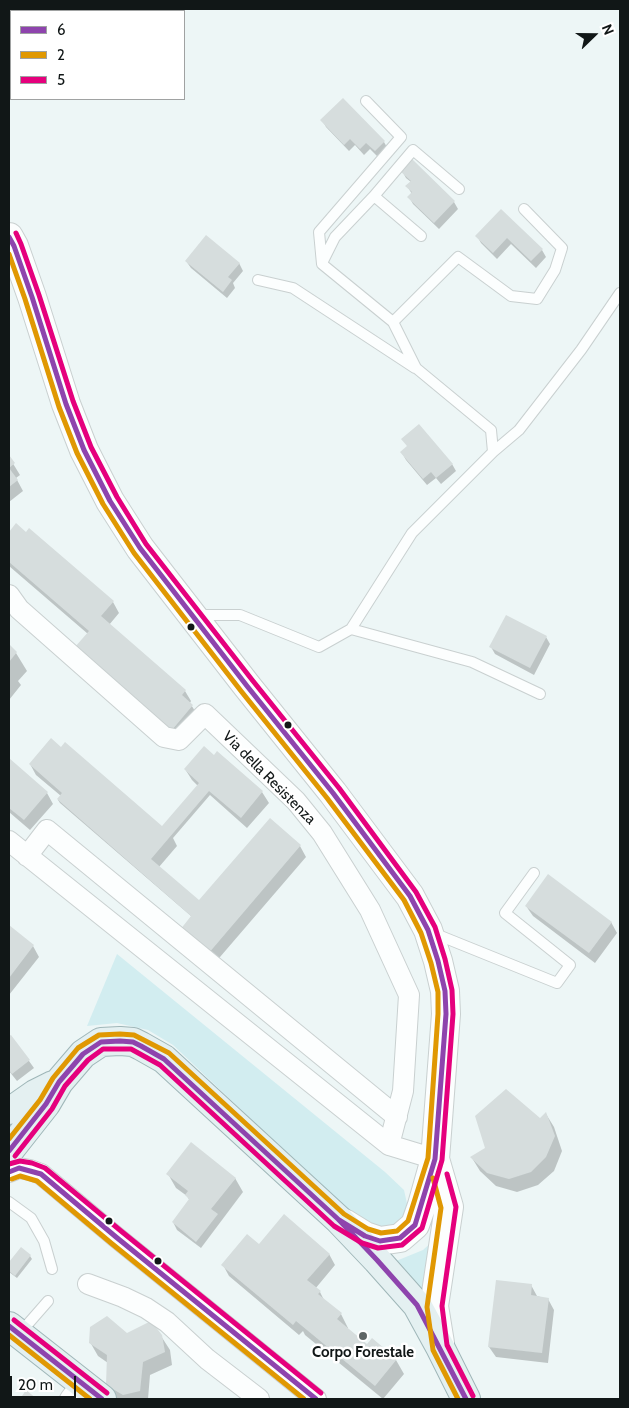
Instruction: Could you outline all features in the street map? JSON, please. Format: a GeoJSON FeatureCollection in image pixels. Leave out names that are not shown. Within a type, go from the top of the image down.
{"type":"FeatureCollection","features":[{"type":"Feature","properties":{"kind":"main road"},"geometry":{"type":"LineString","coordinates":[[9,237],[32,297],[66,404],[84,450],[110,501],[140,548],[333,793],[410,896],[428,930],[442,976],[446,1014],[435,1159],[415,1225],[400,1238],[380,1241],[365,1236],[339,1220]]}},
{"type":"Feature","properties":{"kind":"main road"},"geometry":{"type":"LineString","coordinates":[[9,1151],[46,1104],[59,1082],[83,1054],[101,1042],[133,1042],[164,1058],[339,1220],[417,1305],[466,1399]]}},
{"type":"Feature","properties":{"kind":"main road"},"geometry":{"type":"LineString","coordinates":[[9,1110],[59,1082]]}},
{"type":"Feature","properties":{"kind":"main road"},"geometry":{"type":"LineString","coordinates":[[435,1159],[449,1207],[434,1306],[440,1347]]}},
{"type":"Feature","properties":{"kind":"main road"},"geometry":{"type":"LineString","coordinates":[[14,1330],[84,1394]]}},
{"type":"Feature","properties":{"kind":"street","name":"Via della Resistenza"},"geometry":{"type":"LineString","coordinates":[[9,595],[19,609],[164,737],[179,740],[205,714],[296,801],[322,833],[370,910],[409,995],[403,1091],[389,1145]]}},
{"type":"Feature","properties":{"kind":"street"},"geometry":{"type":"LineString","coordinates":[[27,856],[47,830],[397,1117]]}},
{"type":"Feature","properties":{"kind":"street"},"geometry":{"type":"LineString","coordinates":[[9,841],[389,1145],[435,1159]]}},
{"type":"Feature","properties":{"kind":"street"},"geometry":{"type":"LineString","coordinates":[[9,1172],[19,1168],[41,1174],[316,1399]]}},
{"type":"Feature","properties":{"kind":"street"},"geometry":{"type":"LineString","coordinates":[[88,1284],[146,1308],[167,1322],[207,1359],[259,1399]]}},
{"type":"Feature","properties":{"kind":"lane"},"geometry":{"type":"LineString","coordinates":[[366,101],[401,137],[319,232],[322,264],[393,322],[416,368]]}},
{"type":"Feature","properties":{"kind":"lane"},"geometry":{"type":"LineString","coordinates":[[322,264],[335,237],[374,196],[413,150],[459,189]]}},
{"type":"Feature","properties":{"kind":"lane"},"geometry":{"type":"LineString","coordinates":[[374,196],[421,236]]}},
{"type":"Feature","properties":{"kind":"lane"},"geometry":{"type":"LineString","coordinates":[[393,322],[458,257],[511,296],[537,299],[555,270],[562,248],[524,209]]}},
{"type":"Feature","properties":{"kind":"lane"},"geometry":{"type":"LineString","coordinates":[[258,280],[293,288],[416,368],[491,430],[493,452]]}},
{"type":"Feature","properties":{"kind":"lane"},"geometry":{"type":"LineString","coordinates":[[192,615],[240,615],[319,646],[351,628],[412,533],[493,452],[519,430],[581,350],[620,293]]}},
{"type":"Feature","properties":{"kind":"lane"},"geometry":{"type":"LineString","coordinates":[[351,628],[472,662],[540,694]]}},
{"type":"Feature","properties":{"kind":"lane"},"geometry":{"type":"LineString","coordinates":[[428,930],[557,983],[570,965],[505,913],[534,873]]}},
{"type":"Feature","properties":{"kind":"lane"},"geometry":{"type":"LineString","coordinates":[[9,1202],[31,1218],[44,1241],[52,1269]]}},
{"type":"Feature","properties":{"kind":"lane"},"geometry":{"type":"LineString","coordinates":[[14,1330],[48,1301]]}},
{"type":"Feature","properties":{"kind":"shaded area"},"geometry":{"type":"Polygon","coordinates":[[[117,954],[385,1172],[404,1190],[408,1208],[404,1224],[390,1230],[357,1220],[173,1045],[148,1030],[117,1023],[87,1026],[117,954]]]}},
{"type":"Feature","properties":{"kind":"shaded area"},"geometry":{"type":"Polygon","coordinates":[[[435,1239],[425,1299],[396,1261],[423,1250],[435,1239]]]}},
{"type":"Feature","properties":{"kind":"building"},"geometry":{"type":"Polygon","coordinates":[[[343,98],[385,141],[375,151],[366,143],[360,149],[350,139],[344,145],[320,120],[343,98]]]}},
{"type":"Feature","properties":{"kind":"building"},"geometry":{"type":"Polygon","coordinates":[[[412,159],[455,201],[434,223],[407,197],[412,192],[405,186],[411,181],[400,171],[412,159]]]}},
{"type":"Feature","properties":{"kind":"building"},"geometry":{"type":"Polygon","coordinates":[[[501,209],[543,249],[531,261],[507,238],[493,253],[475,236],[501,209]]]}},
{"type":"Feature","properties":{"kind":"building"},"geometry":{"type":"Polygon","coordinates":[[[206,235],[240,263],[228,277],[232,280],[223,292],[185,261],[206,235]]]}},
{"type":"Feature","properties":{"kind":"building"},"geometry":{"type":"Polygon","coordinates":[[[419,424],[453,464],[436,478],[431,472],[423,479],[400,452],[407,446],[401,439],[419,424]]]}},
{"type":"Feature","properties":{"kind":"building"},"geometry":{"type":"Polygon","coordinates":[[[9,455],[15,463],[9,468],[9,455]]]}},
{"type":"Feature","properties":{"kind":"building"},"geometry":{"type":"Polygon","coordinates":[[[9,468],[18,480],[9,487],[9,468]]]}},
{"type":"Feature","properties":{"kind":"building"},"geometry":{"type":"Polygon","coordinates":[[[16,523],[26,532],[29,528],[114,601],[101,616],[186,690],[182,695],[193,705],[172,730],[75,647],[89,631],[9,562],[9,532],[16,523]]]}},
{"type":"Feature","properties":{"kind":"building"},"geometry":{"type":"Polygon","coordinates":[[[506,615],[547,636],[530,668],[489,647],[506,615]]]}},
{"type":"Feature","properties":{"kind":"building"},"geometry":{"type":"Polygon","coordinates":[[[9,644],[17,652],[9,662],[9,644]]]}},
{"type":"Feature","properties":{"kind":"building"},"geometry":{"type":"Polygon","coordinates":[[[51,738],[61,747],[65,742],[162,826],[199,783],[184,769],[204,746],[214,755],[217,751],[263,791],[241,818],[209,791],[151,859],[199,900],[270,818],[301,845],[208,954],[180,930],[191,916],[57,799],[62,793],[29,764],[51,738]]]}},
{"type":"Feature","properties":{"kind":"building"},"geometry":{"type":"Polygon","coordinates":[[[9,758],[48,792],[24,820],[9,808],[9,758]]]}},
{"type":"Feature","properties":{"kind":"building"},"geometry":{"type":"Polygon","coordinates":[[[548,874],[612,922],[589,953],[525,906],[548,874]]]}},
{"type":"Feature","properties":{"kind":"building"},"geometry":{"type":"Polygon","coordinates":[[[9,925],[34,945],[9,978],[9,925]]]}},
{"type":"Feature","properties":{"kind":"building"},"geometry":{"type":"Polygon","coordinates":[[[11,1035],[30,1060],[12,1074],[9,1070],[9,1036],[11,1035]]]}},
{"type":"Feature","properties":{"kind":"building"},"geometry":{"type":"Polygon","coordinates":[[[506,1089],[540,1118],[546,1112],[555,1136],[546,1157],[531,1172],[509,1179],[487,1173],[470,1157],[485,1148],[475,1116],[506,1089]]]}},
{"type":"Feature","properties":{"kind":"building"},"geometry":{"type":"Polygon","coordinates":[[[191,1142],[236,1178],[211,1209],[218,1214],[196,1242],[172,1222],[189,1199],[185,1195],[188,1191],[166,1174],[191,1142]]]}},
{"type":"Feature","properties":{"kind":"building"},"geometry":{"type":"Polygon","coordinates":[[[284,1214],[330,1254],[307,1280],[321,1291],[318,1294],[342,1313],[337,1319],[367,1344],[372,1338],[397,1359],[375,1386],[296,1321],[293,1325],[221,1265],[247,1234],[259,1244],[284,1214]]]}},
{"type":"Feature","properties":{"kind":"building"},"geometry":{"type":"Polygon","coordinates":[[[21,1247],[31,1255],[15,1276],[9,1271],[9,1262],[21,1247]]]}},
{"type":"Feature","properties":{"kind":"building"},"geometry":{"type":"Polygon","coordinates":[[[496,1280],[532,1284],[531,1295],[549,1298],[542,1353],[488,1347],[496,1280]]]}},
{"type":"Feature","properties":{"kind":"building"},"geometry":{"type":"Polygon","coordinates":[[[107,1316],[127,1333],[151,1321],[162,1335],[165,1352],[143,1362],[140,1391],[123,1395],[106,1385],[107,1355],[89,1343],[90,1327],[107,1316]]]}},
{"type":"Feature","properties":{"kind":"building"},"geometry":{"type":"Polygon","coordinates":[[[26,1390],[37,1399],[20,1399],[26,1390]]]}},
{"type":"Feature","properties":{"kind":"transit line","name":"5"},"geometry":{"type":"LineString","coordinates":[[15,1156],[52,1109],[65,1086],[88,1060],[103,1049],[131,1049],[160,1065],[334,1226],[362,1243],[378,1248],[402,1245],[422,1228],[442,1160],[453,1014],[452,990],[445,959],[435,927],[416,892],[339,788],[146,544],[117,497],[91,447],[73,401],[39,295],[16,233]]}},
{"type":"Feature","properties":{"kind":"transit line","name":"6"},"geometry":{"type":"LineString","coordinates":[[9,237],[32,297],[66,404],[84,450],[110,501],[140,548],[333,793],[410,896],[428,930],[445,991],[446,1014],[435,1159],[415,1225],[400,1238],[380,1241],[365,1236],[339,1220]]}},
{"type":"Feature","properties":{"kind":"transit line","name":"2"},"geometry":{"type":"LineString","coordinates":[[9,254],[59,407],[77,453],[103,504],[134,553],[327,798],[404,900],[421,933],[438,992],[428,1158],[408,1221],[397,1231],[381,1233],[368,1229],[344,1214],[169,1053],[134,1035],[99,1035],[78,1048],[53,1078],[40,1100],[9,1139]]}},
{"type":"Feature","properties":{"kind":"transit line","name":"6"},"geometry":{"type":"LineString","coordinates":[[9,1151],[46,1104],[59,1082],[83,1054],[101,1042],[133,1042],[141,1046],[164,1059],[339,1220],[377,1260],[417,1305],[466,1399]]}},
{"type":"Feature","properties":{"kind":"transit line","name":"5"},"geometry":{"type":"LineString","coordinates":[[9,1164],[20,1161],[45,1168],[321,1393]]}},
{"type":"Feature","properties":{"kind":"transit line","name":"6"},"geometry":{"type":"LineString","coordinates":[[9,1172],[19,1168],[41,1174],[316,1399]]}},
{"type":"Feature","properties":{"kind":"transit line","name":"5"},"geometry":{"type":"LineString","coordinates":[[447,1174],[456,1207],[442,1306],[447,1345],[473,1396]]}},
{"type":"Feature","properties":{"kind":"transit line","name":"2"},"geometry":{"type":"LineString","coordinates":[[12,1179],[20,1176],[37,1181],[304,1399]]}},
{"type":"Feature","properties":{"kind":"transit line","name":"2"},"geometry":{"type":"LineString","coordinates":[[433,1178],[441,1208],[427,1307],[433,1350],[458,1399]]}},
{"type":"Feature","properties":{"kind":"transit line","name":"5"},"geometry":{"type":"LineString","coordinates":[[14,1320],[107,1393]]}},
{"type":"Feature","properties":{"kind":"transit line","name":"6"},"geometry":{"type":"LineString","coordinates":[[9,1326],[102,1399]]}},
{"type":"Feature","properties":{"kind":"transit line","name":"2"},"geometry":{"type":"LineString","coordinates":[[9,1335],[90,1399]]}},
{"type":"Feature","properties":{"kind":"place","name":"Corpo Forestale"},"geometry":{"type":"Point","coordinates":[363,1336]}}]}
